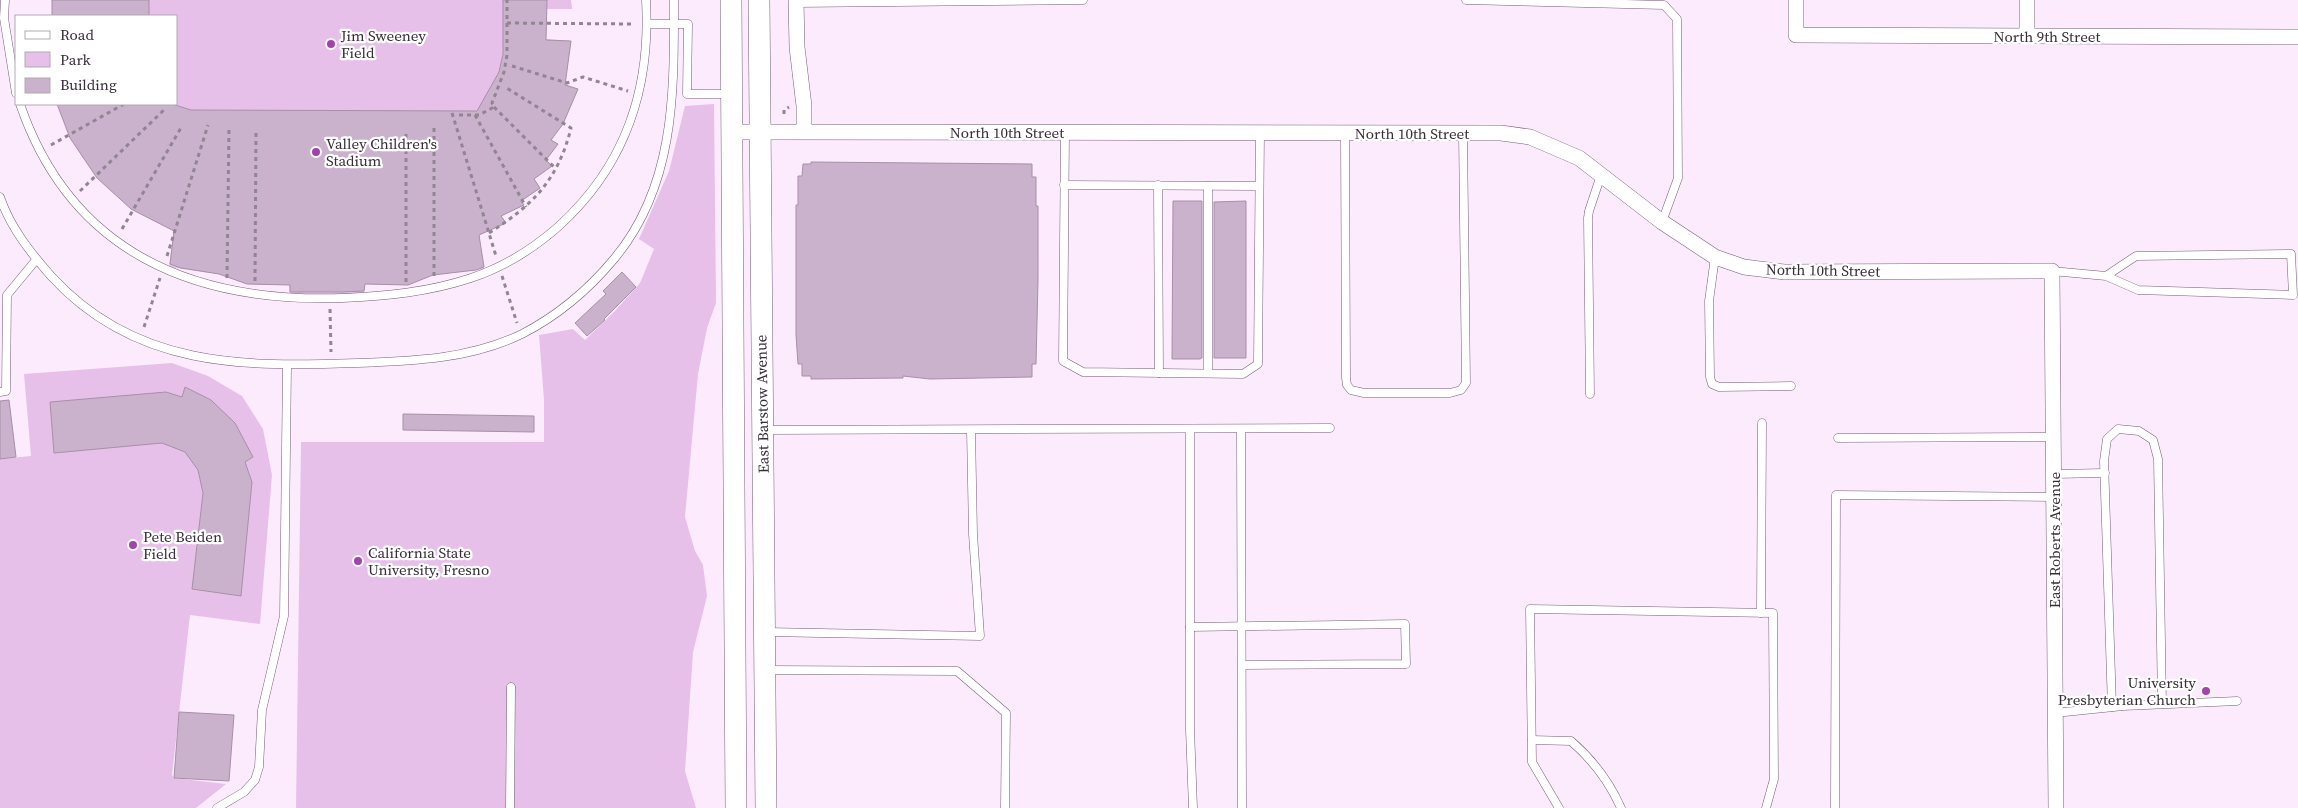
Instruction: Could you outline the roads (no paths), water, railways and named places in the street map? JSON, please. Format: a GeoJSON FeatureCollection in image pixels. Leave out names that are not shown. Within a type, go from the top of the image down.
{"type":"FeatureCollection","features":[{"type":"Feature","properties":{"kind":"main road","name":"East Barstow Avenue"},"geometry":{"type":"LineString","coordinates":[[730,0],[736,808]]}},
{"type":"Feature","properties":{"kind":"main road","name":"East Barstow Avenue"},"geometry":{"type":"LineString","coordinates":[[759,0],[766,808]]}},
{"type":"Feature","properties":{"kind":"street","name":"North 9th Street"},"geometry":{"type":"LineString","coordinates":[[1796,0],[1796,35],[2298,37]]}},
{"type":"Feature","properties":{"kind":"street"},"geometry":{"type":"LineString","coordinates":[[2027,0],[2027,36]]}},
{"type":"Feature","properties":{"kind":"street"},"geometry":{"type":"LineString","coordinates":[[796,1],[797,47],[804,106],[804,131]]}},
{"type":"Feature","properties":{"kind":"street","name":"North 10th Street"},"geometry":{"type":"LineString","coordinates":[[732,132],[1501,133],[1530,136],[1579,158],[1662,222],[1715,257],[1744,267],[1784,272],[2052,271]]}},
{"type":"Feature","properties":{"kind":"street","name":"East Roberts Avenue"},"geometry":{"type":"LineString","coordinates":[[2052,271],[2056,808]]}},
{"type":"Feature","properties":{"kind":"lane"},"geometry":{"type":"LineString","coordinates":[[5,0],[2,18],[15,88]]}},
{"type":"Feature","properties":{"kind":"lane"},"geometry":{"type":"LineString","coordinates":[[20,105],[40,152],[54,176],[72,199],[90,219],[116,240],[162,269],[227,289],[255,294],[330,298],[406,294],[472,278],[499,267],[535,246],[576,210],[593,192],[622,144],[639,94],[648,24],[646,0]]}},
{"type":"Feature","properties":{"kind":"lane"},"geometry":{"type":"LineString","coordinates":[[0,197],[2,206],[24,243],[36,260],[62,288],[92,312],[140,341],[208,359],[287,366],[409,362],[469,353],[520,334],[560,310],[591,284],[615,258],[638,222],[655,186],[666,148],[672,112],[674,0]]}},
{"type":"Feature","properties":{"kind":"lane"},"geometry":{"type":"LineString","coordinates":[[796,1],[1083,0]]}},
{"type":"Feature","properties":{"kind":"lane"},"geometry":{"type":"LineString","coordinates":[[1466,0],[1664,5],[1676,20],[1678,178],[1662,222]]}},
{"type":"Feature","properties":{"kind":"lane"},"geometry":{"type":"LineString","coordinates":[[648,24],[688,24],[687,94],[731,94]]}},
{"type":"Feature","properties":{"kind":"lane"},"geometry":{"type":"LineString","coordinates":[[1065,132],[1063,361],[1083,372],[1243,374],[1258,364],[1260,132]]}},
{"type":"Feature","properties":{"kind":"lane"},"geometry":{"type":"LineString","coordinates":[[1345,133],[1346,378],[1351,390],[1364,394],[1450,394],[1461,390],[1466,383],[1464,133]]}},
{"type":"Feature","properties":{"kind":"lane"},"geometry":{"type":"LineString","coordinates":[[1590,394],[1588,218],[1601,175]]}},
{"type":"Feature","properties":{"kind":"lane"},"geometry":{"type":"LineString","coordinates":[[1064,184],[1259,186]]}},
{"type":"Feature","properties":{"kind":"lane"},"geometry":{"type":"LineString","coordinates":[[1158,185],[1158,373]]}},
{"type":"Feature","properties":{"kind":"lane"},"geometry":{"type":"LineString","coordinates":[[1208,186],[1208,373]]}},
{"type":"Feature","properties":{"kind":"lane"},"geometry":{"type":"LineString","coordinates":[[2052,271],[2106,276],[2138,290],[2293,295],[2291,254],[2136,256],[2106,276]]}},
{"type":"Feature","properties":{"kind":"lane"},"geometry":{"type":"LineString","coordinates":[[1715,257],[1709,301],[1710,377],[1712,384],[1719,387],[1791,386]]}},
{"type":"Feature","properties":{"kind":"lane"},"geometry":{"type":"LineString","coordinates":[[0,392],[6,391],[7,295],[36,260]]}},
{"type":"Feature","properties":{"kind":"lane"},"geometry":{"type":"LineString","coordinates":[[217,808],[244,792],[255,780],[259,767],[262,710],[284,616],[287,366]]}},
{"type":"Feature","properties":{"kind":"lane"},"geometry":{"type":"LineString","coordinates":[[1761,613],[1762,422]]}},
{"type":"Feature","properties":{"kind":"lane"},"geometry":{"type":"LineString","coordinates":[[1241,428],[1242,808]]}},
{"type":"Feature","properties":{"kind":"lane"},"geometry":{"type":"LineString","coordinates":[[762,430],[1330,428]]}},
{"type":"Feature","properties":{"kind":"lane"},"geometry":{"type":"LineString","coordinates":[[1190,429],[1190,627],[1193,808]]}},
{"type":"Feature","properties":{"kind":"lane"},"geometry":{"type":"LineString","coordinates":[[2112,707],[2105,473],[2107,439],[2118,429],[2139,431],[2153,440],[2158,459],[2162,704]]}},
{"type":"Feature","properties":{"kind":"lane"},"geometry":{"type":"LineString","coordinates":[[765,632],[980,636],[973,534],[971,430]]}},
{"type":"Feature","properties":{"kind":"lane"},"geometry":{"type":"LineString","coordinates":[[1838,438],[2053,437]]}},
{"type":"Feature","properties":{"kind":"lane"},"geometry":{"type":"LineString","coordinates":[[2053,474],[2105,473]]}},
{"type":"Feature","properties":{"kind":"lane"},"geometry":{"type":"LineString","coordinates":[[1835,808],[1836,495],[2054,497]]}},
{"type":"Feature","properties":{"kind":"lane"},"geometry":{"type":"LineString","coordinates":[[1559,808],[1532,762],[1530,609],[1773,613],[1774,779],[1766,808]]}},
{"type":"Feature","properties":{"kind":"lane"},"geometry":{"type":"LineString","coordinates":[[1190,627],[1406,624],[1406,664],[1242,665]]}},
{"type":"Feature","properties":{"kind":"lane"},"geometry":{"type":"LineString","coordinates":[[765,670],[957,671],[1006,713],[1005,808]]}},
{"type":"Feature","properties":{"kind":"lane"},"geometry":{"type":"LineString","coordinates":[[510,808],[511,687]]}},
{"type":"Feature","properties":{"kind":"lane"},"geometry":{"type":"LineString","coordinates":[[2055,713],[2112,707],[2237,700]]}},
{"type":"Feature","properties":{"kind":"lane"},"geometry":{"type":"LineString","coordinates":[[1532,740],[1571,741],[1590,757],[1604,776],[1620,808]]}},
{"type":"Feature","properties":{"kind":"place","name":"Jim Sweeney Field"},"geometry":{"type":"Point","coordinates":[331,44]}},
{"type":"Feature","properties":{"kind":"place","name":"Valley Children's Stadium"},"geometry":{"type":"Point","coordinates":[316,152]}},
{"type":"Feature","properties":{"kind":"place","name":"Pete Beiden Field"},"geometry":{"type":"Point","coordinates":[133,545]}},
{"type":"Feature","properties":{"kind":"place","name":"California State University, Fresno"},"geometry":{"type":"Point","coordinates":[358,561]}},
{"type":"Feature","properties":{"kind":"place","name":"University Presbyterian Church"},"geometry":{"type":"Point","coordinates":[2206,691]}}]}
